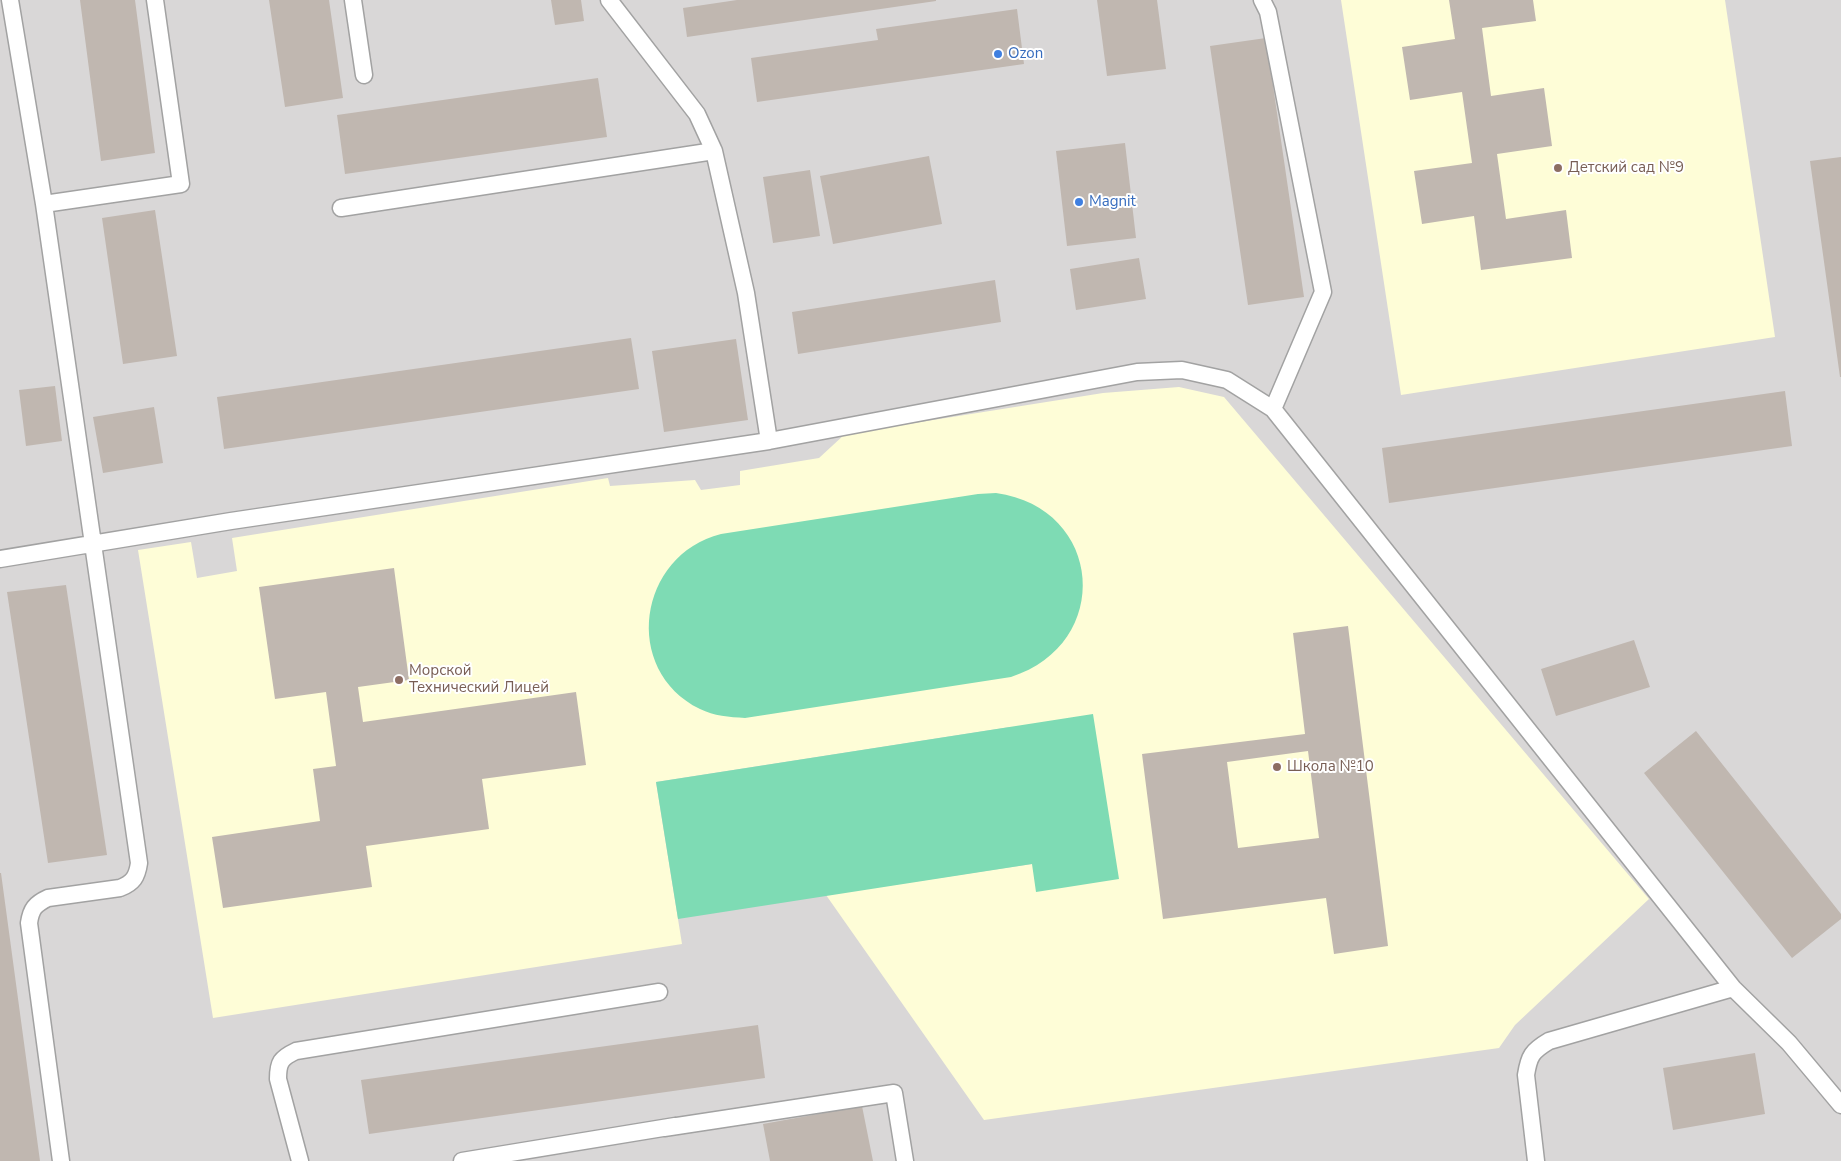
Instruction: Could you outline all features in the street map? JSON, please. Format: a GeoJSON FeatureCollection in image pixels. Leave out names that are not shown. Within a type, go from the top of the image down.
{"type":"FeatureCollection","features":[{"type":"Feature","properties":{"kind":"lane"},"geometry":{"type":"LineString","coordinates":[[10,0],[44,204],[138,863],[137,874],[130,884],[120,888],[48,898],[37,903],[30,912],[29,923],[61,1161]]}},
{"type":"Feature","properties":{"kind":"lane"},"geometry":{"type":"LineString","coordinates":[[44,204],[181,184],[155,0]]}},
{"type":"Feature","properties":{"kind":"lane"},"geometry":{"type":"LineString","coordinates":[[353,0],[364,75]]}},
{"type":"Feature","properties":{"kind":"lane"},"geometry":{"type":"LineString","coordinates":[[609,0],[697,114],[714,152],[746,292],[769,441]]}},
{"type":"Feature","properties":{"kind":"lane"},"geometry":{"type":"LineString","coordinates":[[1262,0],[1268,12],[1323,292],[1273,409]]}},
{"type":"Feature","properties":{"kind":"lane"},"geometry":{"type":"LineString","coordinates":[[341,208],[714,152]]}},
{"type":"Feature","properties":{"kind":"lane"},"geometry":{"type":"LineString","coordinates":[[0,558],[769,441],[1137,372],[1182,370],[1227,380],[1273,409],[1733,988],[1789,1043],[1841,1105]]}},
{"type":"Feature","properties":{"kind":"lane"},"geometry":{"type":"LineString","coordinates":[[1536,1161],[1526,1075],[1528,1060],[1536,1048],[1548,1041],[1733,988]]}},
{"type":"Feature","properties":{"kind":"lane"},"geometry":{"type":"LineString","coordinates":[[300,1161],[278,1079],[278,1066],[285,1056],[296,1051],[659,992]]}},
{"type":"Feature","properties":{"kind":"lane"},"geometry":{"type":"LineString","coordinates":[[664,1128],[894,1093],[905,1161]]}},
{"type":"Feature","properties":{"kind":"lane"},"geometry":{"type":"LineString","coordinates":[[462,1161],[695,1123]]}},
{"type":"Feature","properties":{"kind":"shaded area"},"geometry":{"type":"Polygon","coordinates":[[[0,0],[1841,0],[1841,1161],[0,1161],[0,0]]]}},
{"type":"Feature","properties":{"kind":"shaded area","name":"Детский сад №9"},"geometry":{"type":"Polygon","coordinates":[[[1341,0],[1725,0],[1775,337],[1401,395],[1341,0]]]}},
{"type":"Feature","properties":{"kind":"shaded area","name":"Школа №10"},"geometry":{"type":"Polygon","coordinates":[[[1179,387],[1224,397],[1649,899],[1515,1025],[1499,1048],[984,1120],[826,895],[1032,864],[1010,727],[656,782],[682,944],[213,1018],[138,550],[191,542],[197,578],[237,571],[232,538],[608,478],[610,486],[695,480],[701,490],[740,485],[740,471],[819,458],[845,434],[1103,393],[1179,387]]]}},
{"type":"Feature","properties":{"kind":"green space"},"geometry":{"type":"Polygon","coordinates":[[[996,493],[1032,504],[1058,523],[1075,549],[1083,578],[1080,608],[1067,636],[1044,660],[1011,677],[745,718],[716,715],[700,709],[675,691],[658,668],[650,642],[650,615],[657,588],[672,565],[693,546],[721,534],[978,494],[996,493]]]}},
{"type":"Feature","properties":{"kind":"green space"},"geometry":{"type":"Polygon","coordinates":[[[1093,714],[1119,879],[1036,892],[1032,864],[678,919],[656,782],[1093,714]]]}},
{"type":"Feature","properties":{"kind":"building"},"geometry":{"type":"Polygon","coordinates":[[[80,0],[135,0],[155,153],[101,161],[80,0]]]}},
{"type":"Feature","properties":{"kind":"building"},"geometry":{"type":"Polygon","coordinates":[[[269,0],[329,0],[343,98],[285,107],[269,0]]]}},
{"type":"Feature","properties":{"kind":"building"},"geometry":{"type":"Polygon","coordinates":[[[551,0],[581,0],[584,21],[555,25],[551,0]]]}},
{"type":"Feature","properties":{"kind":"building"},"geometry":{"type":"Polygon","coordinates":[[[737,0],[936,1],[687,37],[683,8],[737,0]]]}},
{"type":"Feature","properties":{"kind":"building"},"geometry":{"type":"Polygon","coordinates":[[[1097,0],[1157,0],[1166,69],[1107,76],[1097,0]]]}},
{"type":"Feature","properties":{"kind":"building"},"geometry":{"type":"Polygon","coordinates":[[[1449,0],[1533,0],[1536,21],[1482,28],[1491,96],[1544,88],[1552,146],[1497,154],[1506,219],[1566,210],[1572,258],[1481,270],[1474,216],[1422,224],[1414,171],[1472,163],[1462,92],[1410,100],[1402,47],[1455,39],[1449,0]]]}},
{"type":"Feature","properties":{"kind":"building"},"geometry":{"type":"Polygon","coordinates":[[[1017,9],[1024,64],[757,102],[751,58],[878,40],[876,29],[1017,9]]]}},
{"type":"Feature","properties":{"kind":"building"},"geometry":{"type":"Polygon","coordinates":[[[1266,38],[1304,297],[1248,305],[1210,46],[1266,38]]]}},
{"type":"Feature","properties":{"kind":"building"},"geometry":{"type":"Polygon","coordinates":[[[598,78],[607,137],[345,174],[337,115],[598,78]]]}},
{"type":"Feature","properties":{"kind":"building"},"geometry":{"type":"Polygon","coordinates":[[[1125,143],[1136,238],[1067,246],[1056,151],[1125,143]]]}},
{"type":"Feature","properties":{"kind":"building"},"geometry":{"type":"Polygon","coordinates":[[[929,156],[942,224],[833,244],[820,176],[929,156]]]}},
{"type":"Feature","properties":{"kind":"building"},"geometry":{"type":"Polygon","coordinates":[[[1841,157],[1841,377],[1840,377],[1810,161],[1841,157]]]}},
{"type":"Feature","properties":{"kind":"building"},"geometry":{"type":"Polygon","coordinates":[[[810,170],[820,236],[773,243],[763,177],[810,170]]]}},
{"type":"Feature","properties":{"kind":"building"},"geometry":{"type":"Polygon","coordinates":[[[155,210],[177,356],[123,364],[102,218],[155,210]]]}},
{"type":"Feature","properties":{"kind":"building"},"geometry":{"type":"Polygon","coordinates":[[[1139,258],[1146,299],[1076,310],[1070,269],[1139,258]]]}},
{"type":"Feature","properties":{"kind":"building"},"geometry":{"type":"Polygon","coordinates":[[[995,280],[1001,322],[798,354],[792,312],[995,280]]]}},
{"type":"Feature","properties":{"kind":"building"},"geometry":{"type":"Polygon","coordinates":[[[631,338],[639,389],[224,449],[217,397],[631,338]]]}},
{"type":"Feature","properties":{"kind":"building"},"geometry":{"type":"Polygon","coordinates":[[[736,339],[748,420],[664,432],[652,351],[736,339]]]}},
{"type":"Feature","properties":{"kind":"building"},"geometry":{"type":"Polygon","coordinates":[[[55,386],[62,441],[26,446],[19,390],[55,386]]]}},
{"type":"Feature","properties":{"kind":"building"},"geometry":{"type":"Polygon","coordinates":[[[1785,391],[1792,446],[1389,503],[1382,448],[1785,391]]]}},
{"type":"Feature","properties":{"kind":"building"},"geometry":{"type":"Polygon","coordinates":[[[154,407],[163,463],[103,473],[93,417],[154,407]]]}},
{"type":"Feature","properties":{"kind":"building"},"geometry":{"type":"Polygon","coordinates":[[[394,568],[409,680],[358,687],[363,722],[576,692],[586,765],[482,779],[489,829],[366,846],[372,887],[223,908],[212,837],[320,821],[313,769],[336,766],[326,692],[275,699],[259,587],[394,568]]]}},
{"type":"Feature","properties":{"kind":"building"},"geometry":{"type":"Polygon","coordinates":[[[66,585],[107,855],[48,863],[7,592],[66,585]]]}},
{"type":"Feature","properties":{"kind":"building"},"geometry":{"type":"Polygon","coordinates":[[[1348,626],[1388,946],[1334,954],[1326,898],[1163,919],[1142,754],[1305,734],[1293,633],[1348,626]],[[1308,751],[1227,762],[1238,848],[1319,838],[1308,751]]]}},
{"type":"Feature","properties":{"kind":"building"},"geometry":{"type":"Polygon","coordinates":[[[1634,640],[1650,687],[1556,716],[1541,669],[1634,640]]]}},
{"type":"Feature","properties":{"kind":"building"},"geometry":{"type":"Polygon","coordinates":[[[1696,731],[1841,914],[1841,919],[1792,958],[1644,773],[1696,731]]]}},
{"type":"Feature","properties":{"kind":"building"},"geometry":{"type":"Polygon","coordinates":[[[1,873],[40,1161],[0,1161],[1,873]]]}},
{"type":"Feature","properties":{"kind":"building"},"geometry":{"type":"Polygon","coordinates":[[[758,1025],[765,1078],[369,1134],[361,1080],[758,1025]]]}},
{"type":"Feature","properties":{"kind":"building"},"geometry":{"type":"Polygon","coordinates":[[[1755,1053],[1765,1114],[1673,1130],[1663,1068],[1755,1053]]]}},
{"type":"Feature","properties":{"kind":"building"},"geometry":{"type":"Polygon","coordinates":[[[862,1106],[873,1161],[770,1161],[763,1124],[862,1106]]]}},
{"type":"Feature","properties":{"kind":"place","name":"Ozon"},"geometry":{"type":"Point","coordinates":[998,54]}},
{"type":"Feature","properties":{"kind":"place","name":"Детский сад №9"},"geometry":{"type":"Point","coordinates":[1558,168]}},
{"type":"Feature","properties":{"kind":"place","name":"Magnit"},"geometry":{"type":"Point","coordinates":[1079,202]}},
{"type":"Feature","properties":{"kind":"place","name":"Морской Технический Лицей"},"geometry":{"type":"Point","coordinates":[399,680]}},
{"type":"Feature","properties":{"kind":"place","name":"Школа №10"},"geometry":{"type":"Point","coordinates":[1277,767]}}]}
